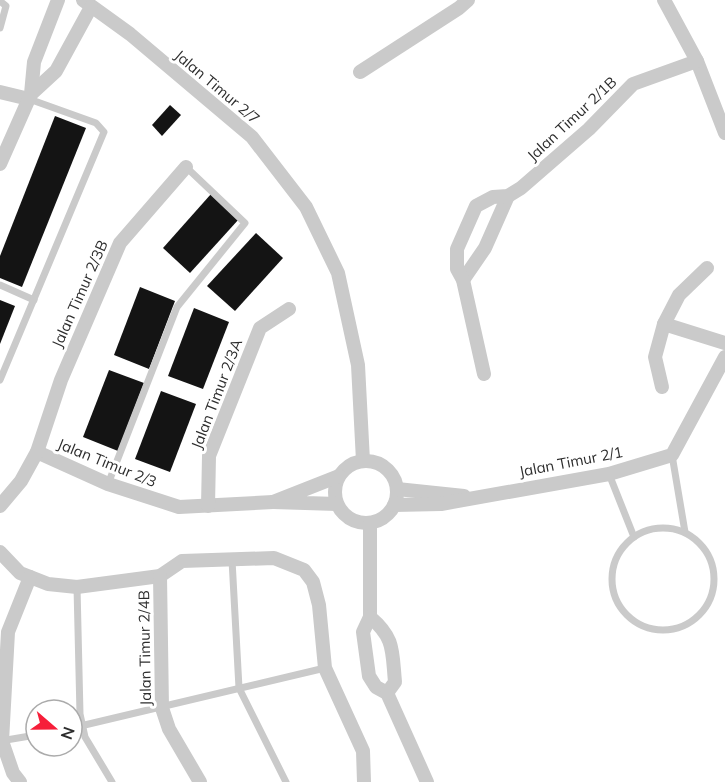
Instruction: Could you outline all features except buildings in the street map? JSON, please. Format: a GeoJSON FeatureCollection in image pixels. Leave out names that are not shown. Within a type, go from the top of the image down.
{"type":"FeatureCollection","features":[{"type":"Feature","properties":{"kind":"street"},"geometry":{"type":"LineString","coordinates":[[0,164],[30,96],[34,62],[58,0]]}},
{"type":"Feature","properties":{"kind":"street"},"geometry":{"type":"LineString","coordinates":[[360,72],[450,15],[468,0]]}},
{"type":"Feature","properties":{"kind":"street"},"geometry":{"type":"LineString","coordinates":[[664,0],[697,61],[725,133]]}},
{"type":"Feature","properties":{"kind":"street"},"geometry":{"type":"LineString","coordinates":[[30,96],[56,71],[87,4]]}},
{"type":"Feature","properties":{"kind":"street","name":"Jalan Timur 2/7"},"geometry":{"type":"LineString","coordinates":[[87,4],[130,34],[252,137],[306,207],[338,273],[358,364],[363,461]]}},
{"type":"Feature","properties":{"kind":"street","name":"Jalan Timur 2/1B"},"geometry":{"type":"LineString","coordinates":[[463,280],[485,248],[508,196],[566,150],[633,84],[697,61]]}},
{"type":"Feature","properties":{"kind":"street"},"geometry":{"type":"LineString","coordinates":[[0,92],[30,96]]}},
{"type":"Feature","properties":{"kind":"street","name":"Jalan Timur 2/3B"},"geometry":{"type":"LineString","coordinates":[[0,506],[21,481],[37,452],[61,380],[120,243],[186,167]]}},
{"type":"Feature","properties":{"kind":"street","name":"Jalan Timur 2/1B"},"geometry":{"type":"LineString","coordinates":[[484,374],[463,280],[458,269],[457,249],[476,206],[493,197],[508,196]]}},
{"type":"Feature","properties":{"kind":"street"},"geometry":{"type":"LineString","coordinates":[[662,387],[655,357],[664,324],[679,294],[707,268]]}},
{"type":"Feature","properties":{"kind":"street","name":"Jalan Timur 2/3A"},"geometry":{"type":"LineString","coordinates":[[208,506],[209,456],[260,328],[289,309]]}},
{"type":"Feature","properties":{"kind":"street"},"geometry":{"type":"LineString","coordinates":[[664,324],[725,343]]}},
{"type":"Feature","properties":{"kind":"street"},"geometry":{"type":"LineString","coordinates":[[672,455],[725,357]]}},
{"type":"Feature","properties":{"kind":"street","name":"Jalan Timur 2/3"},"geometry":{"type":"LineString","coordinates":[[37,452],[108,484],[179,507],[273,502]]}},
{"type":"Feature","properties":{"kind":"street","name":"Jalan Timur 2/1"},"geometry":{"type":"LineString","coordinates":[[394,505],[441,504],[609,474],[672,455]]}},
{"type":"Feature","properties":{"kind":"street"},"geometry":{"type":"LineString","coordinates":[[363,461],[373,462],[389,472],[397,489],[394,505],[380,520],[370,523],[350,519],[337,504],[335,485],[339,476],[345,468],[363,461]]}},
{"type":"Feature","properties":{"kind":"street"},"geometry":{"type":"LineString","coordinates":[[273,502],[339,476]]}},
{"type":"Feature","properties":{"kind":"street","name":"Jalan Timur 2/1"},"geometry":{"type":"LineString","coordinates":[[397,489],[472,497]]}},
{"type":"Feature","properties":{"kind":"street"},"geometry":{"type":"LineString","coordinates":[[273,502],[337,504]]}},
{"type":"Feature","properties":{"kind":"street"},"geometry":{"type":"LineString","coordinates":[[370,523],[370,617],[363,632],[369,676],[376,687],[387,693],[427,782]]}},
{"type":"Feature","properties":{"kind":"street"},"geometry":{"type":"LineString","coordinates":[[0,552],[20,573],[48,584],[77,587],[160,576],[182,561],[274,558],[304,570],[313,582],[319,605],[325,668],[363,751],[364,782]]}},
{"type":"Feature","properties":{"kind":"street","name":"Jalan Timur 2/4B"},"geometry":{"type":"LineString","coordinates":[[160,576],[162,708],[169,729],[200,782]]}},
{"type":"Feature","properties":{"kind":"street"},"geometry":{"type":"LineString","coordinates":[[14,779],[1,741],[4,632],[30,577]]}},
{"type":"Feature","properties":{"kind":"street"},"geometry":{"type":"LineString","coordinates":[[370,617],[387,631],[392,652],[395,682],[387,693]]}},
{"type":"Feature","properties":{"kind":"lane"},"geometry":{"type":"LineString","coordinates":[[0,1],[6,6],[0,28]]}},
{"type":"Feature","properties":{"kind":"lane"},"geometry":{"type":"LineString","coordinates":[[0,380],[104,132],[102,127],[96,123],[30,96]]}},
{"type":"Feature","properties":{"kind":"lane"},"geometry":{"type":"LineString","coordinates":[[108,484],[177,306],[244,224],[186,167]]}},
{"type":"Feature","properties":{"kind":"lane"},"geometry":{"type":"LineString","coordinates":[[0,285],[34,300]]}},
{"type":"Feature","properties":{"kind":"lane"},"geometry":{"type":"LineString","coordinates":[[672,455],[685,532]]}},
{"type":"Feature","properties":{"kind":"lane"},"geometry":{"type":"LineString","coordinates":[[609,474],[634,537]]}},
{"type":"Feature","properties":{"kind":"lane"},"geometry":{"type":"LineString","coordinates":[[654,529],[675,529],[685,532],[702,545],[708,554],[714,574],[714,585],[707,605],[701,614],[683,626],[662,630],[642,626],[633,620],[619,604],[615,594],[613,573],[615,563],[626,544],[634,537],[654,529]]}},
{"type":"Feature","properties":{"kind":"lane"},"geometry":{"type":"LineString","coordinates":[[232,560],[239,688],[286,782]]}},
{"type":"Feature","properties":{"kind":"lane"},"geometry":{"type":"LineString","coordinates":[[77,587],[80,698]]}},
{"type":"Feature","properties":{"kind":"lane"},"geometry":{"type":"LineString","coordinates":[[84,726],[325,668]]}},
{"type":"Feature","properties":{"kind":"lane"},"geometry":{"type":"LineString","coordinates":[[84,732],[112,782]]}},
{"type":"Feature","properties":{"kind":"lane"},"geometry":{"type":"LineString","coordinates":[[1,741],[24,737]]}}]}
